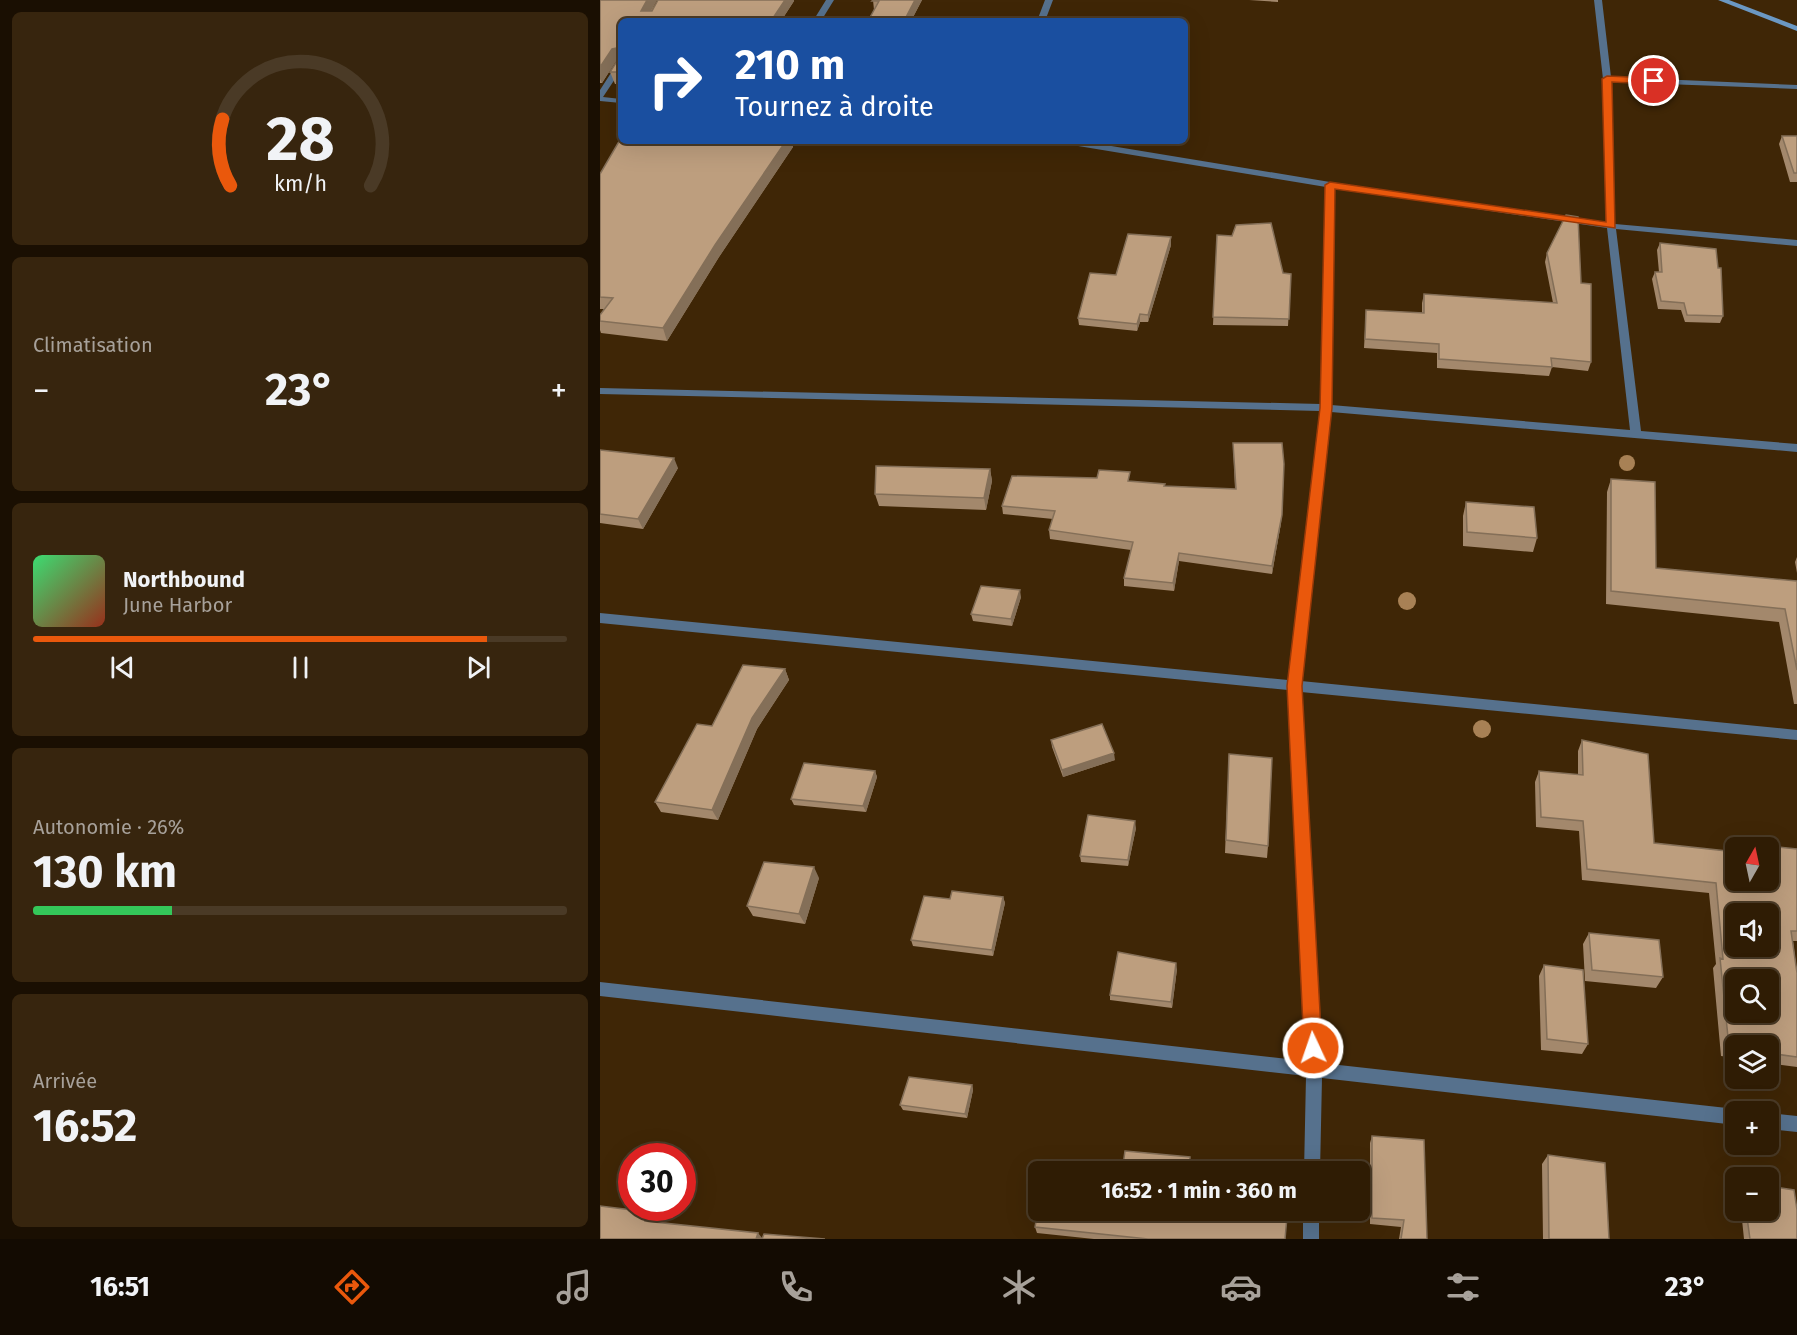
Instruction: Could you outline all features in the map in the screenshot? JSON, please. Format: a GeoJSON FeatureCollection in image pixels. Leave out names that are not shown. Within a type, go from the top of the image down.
{"type":"FeatureCollection","features":[{"type":"Feature","properties":{"kind":"street"},"geometry":{"type":"LineString","coordinates":[[819,18],[830,0]]}},
{"type":"Feature","properties":{"kind":"street"},"geometry":{"type":"LineString","coordinates":[[1042,18],[1049,0]]}},
{"type":"Feature","properties":{"kind":"street"},"geometry":{"type":"LineString","coordinates":[[1598,0],[1607,79],[1611,226],[1636,435]]}},
{"type":"Feature","properties":{"kind":"street"},"geometry":{"type":"LineString","coordinates":[[1722,0],[1797,29]]}},
{"type":"Feature","properties":{"kind":"street"},"geometry":{"type":"LineString","coordinates":[[618,69],[600,97],[618,100]]}},
{"type":"Feature","properties":{"kind":"street"},"geometry":{"type":"LineString","coordinates":[[1607,79],[1797,87]]}},
{"type":"Feature","properties":{"kind":"street"},"geometry":{"type":"LineString","coordinates":[[1084,144],[1330,185],[1611,226],[1797,243]]}},
{"type":"Feature","properties":{"kind":"street"},"geometry":{"type":"LineString","coordinates":[[1312,1161],[1314,1071],[1294,686],[1326,408],[1330,185]]}},
{"type":"Feature","properties":{"kind":"street"},"geometry":{"type":"LineString","coordinates":[[600,391],[1326,408],[1797,448]]}},
{"type":"Feature","properties":{"kind":"street"},"geometry":{"type":"LineString","coordinates":[[600,618],[1797,735]]}},
{"type":"Feature","properties":{"kind":"street"},"geometry":{"type":"LineString","coordinates":[[600,989],[1725,1116]]}},
{"type":"Feature","properties":{"kind":"street"},"geometry":{"type":"LineString","coordinates":[[1779,1122],[1797,1124]]}},
{"type":"Feature","properties":{"kind":"street"},"geometry":{"type":"LineString","coordinates":[[1311,1221],[1311,1239]]}},
{"type":"Feature","properties":{"kind":"building"},"geometry":{"type":"Polygon","coordinates":[[[600,0],[647,0],[641,11],[652,11],[658,0],[785,0],[773,18],[618,18],[618,53],[617,48],[612,49],[600,67],[600,0]]]}},
{"type":"Feature","properties":{"kind":"building"},"geometry":{"type":"Polygon","coordinates":[[[915,0],[906,18],[870,18],[879,1],[872,1],[915,0]]]}},
{"type":"Feature","properties":{"kind":"building"},"geometry":{"type":"Polygon","coordinates":[[[618,60],[618,72],[610,72],[618,60]]]}},
{"type":"Feature","properties":{"kind":"building"},"geometry":{"type":"Polygon","coordinates":[[[1782,136],[1797,136],[1797,173],[1794,173],[1782,136]]]}},
{"type":"Feature","properties":{"kind":"building"},"geometry":{"type":"Polygon","coordinates":[[[618,143],[784,144],[715,245],[663,328],[600,321],[600,315],[613,298],[600,297],[600,174],[618,143]]]}},
{"type":"Feature","properties":{"kind":"building"},"geometry":{"type":"Polygon","coordinates":[[[1566,215],[1578,217],[1581,283],[1591,284],[1591,362],[1551,358],[1552,367],[1439,359],[1439,344],[1365,339],[1366,310],[1424,313],[1424,294],[1557,303],[1547,253],[1566,215]]]}},
{"type":"Feature","properties":{"kind":"building"},"geometry":{"type":"Polygon","coordinates":[[[1271,223],[1283,273],[1291,274],[1289,319],[1213,317],[1217,235],[1232,236],[1236,225],[1271,223]]]}},
{"type":"Feature","properties":{"kind":"building"},"geometry":{"type":"Polygon","coordinates":[[[1128,234],[1171,237],[1148,315],[1140,314],[1137,324],[1078,318],[1090,273],[1116,275],[1128,234]]]}},
{"type":"Feature","properties":{"kind":"building"},"geometry":{"type":"Polygon","coordinates":[[[1660,243],[1716,249],[1718,268],[1721,268],[1723,316],[1687,315],[1684,303],[1661,301],[1655,272],[1662,272],[1660,243]]]}},
{"type":"Feature","properties":{"kind":"building"},"geometry":{"type":"Polygon","coordinates":[[[1233,443],[1282,443],[1284,464],[1282,515],[1272,566],[1179,553],[1173,583],[1124,578],[1133,542],[1049,530],[1055,511],[1002,506],[1012,476],[1097,478],[1099,470],[1130,472],[1128,481],[1165,484],[1164,486],[1236,489],[1233,443]]]}},
{"type":"Feature","properties":{"kind":"building"},"geometry":{"type":"Polygon","coordinates":[[[600,450],[674,458],[638,519],[600,514],[600,450]]]}},
{"type":"Feature","properties":{"kind":"building"},"geometry":{"type":"Polygon","coordinates":[[[876,466],[990,469],[984,498],[875,494],[876,466]]]}},
{"type":"Feature","properties":{"kind":"building"},"geometry":{"type":"Polygon","coordinates":[[[1611,479],[1655,482],[1656,568],[1797,581],[1797,670],[1785,609],[1611,591],[1611,479]]]}},
{"type":"Feature","properties":{"kind":"building"},"geometry":{"type":"Polygon","coordinates":[[[1466,502],[1534,507],[1537,538],[1467,532],[1466,502]]]}},
{"type":"Feature","properties":{"kind":"building"},"geometry":{"type":"Polygon","coordinates":[[[981,586],[1020,590],[1011,619],[971,614],[981,586]]]}},
{"type":"Feature","properties":{"kind":"building"},"geometry":{"type":"Polygon","coordinates":[[[743,665],[785,669],[752,718],[712,810],[655,802],[697,724],[712,726],[743,665]]]}},
{"type":"Feature","properties":{"kind":"building"},"geometry":{"type":"Polygon","coordinates":[[[1102,724],[1114,753],[1062,770],[1051,740],[1102,724]]]}},
{"type":"Feature","properties":{"kind":"building"},"geometry":{"type":"Polygon","coordinates":[[[1582,740],[1648,754],[1654,843],[1725,851],[1725,891],[1779,891],[1779,847],[1797,849],[1797,931],[1791,931],[1797,973],[1797,1057],[1779,1055],[1779,1035],[1728,1035],[1727,1023],[1779,1023],[1779,969],[1725,969],[1725,1007],[1716,883],[1587,869],[1583,821],[1541,817],[1539,771],[1583,775],[1582,740]]]}},
{"type":"Feature","properties":{"kind":"building"},"geometry":{"type":"Polygon","coordinates":[[[1229,754],[1272,758],[1268,846],[1226,840],[1229,754]]]}},
{"type":"Feature","properties":{"kind":"building"},"geometry":{"type":"Polygon","coordinates":[[[804,763],[875,771],[863,806],[791,799],[804,763]]]}},
{"type":"Feature","properties":{"kind":"building"},"geometry":{"type":"Polygon","coordinates":[[[1088,815],[1135,821],[1128,860],[1080,856],[1088,815]]]}},
{"type":"Feature","properties":{"kind":"building"},"geometry":{"type":"Polygon","coordinates":[[[764,862],[814,867],[799,914],[747,906],[764,862]]]}},
{"type":"Feature","properties":{"kind":"building"},"geometry":{"type":"Polygon","coordinates":[[[952,891],[1003,897],[992,950],[911,940],[924,896],[950,899],[952,891]]]}},
{"type":"Feature","properties":{"kind":"building"},"geometry":{"type":"Polygon","coordinates":[[[1589,933],[1659,940],[1663,977],[1592,970],[1589,933]]]}},
{"type":"Feature","properties":{"kind":"building"},"geometry":{"type":"Polygon","coordinates":[[[1118,952],[1176,963],[1171,1002],[1110,995],[1118,952]]]}},
{"type":"Feature","properties":{"kind":"building"},"geometry":{"type":"Polygon","coordinates":[[[1544,965],[1583,970],[1588,1044],[1547,1039],[1544,965]]]}},
{"type":"Feature","properties":{"kind":"building"},"geometry":{"type":"Polygon","coordinates":[[[909,1077],[972,1085],[965,1114],[900,1105],[909,1077]]]}},
{"type":"Feature","properties":{"kind":"building"},"geometry":{"type":"Polygon","coordinates":[[[1372,1136],[1424,1140],[1427,1239],[1401,1239],[1404,1220],[1372,1218],[1372,1136]]]}},
{"type":"Feature","properties":{"kind":"building"},"geometry":{"type":"Polygon","coordinates":[[[1125,1151],[1190,1157],[1190,1161],[1124,1161],[1125,1151]]]}},
{"type":"Feature","properties":{"kind":"building"},"geometry":{"type":"Polygon","coordinates":[[[1548,1155],[1605,1163],[1609,1239],[1549,1239],[1548,1155]]]}},
{"type":"Feature","properties":{"kind":"building"},"geometry":{"type":"Polygon","coordinates":[[[1779,1188],[1794,1190],[1797,1239],[1750,1239],[1748,1221],[1779,1221],[1779,1188]]]}},
{"type":"Feature","properties":{"kind":"building"},"geometry":{"type":"Polygon","coordinates":[[[600,1206],[618,1208],[618,1221],[645,1221],[758,1233],[756,1239],[600,1239],[600,1206]]]}},
{"type":"Feature","properties":{"kind":"building"},"geometry":{"type":"Polygon","coordinates":[[[1036,1221],[1287,1221],[1285,1239],[1148,1239],[1035,1227],[1036,1221]]]}},
{"type":"Feature","properties":{"kind":"building"},"geometry":{"type":"Polygon","coordinates":[[[764,1234],[825,1239],[762,1239],[764,1234]]]}},
{"type":"Feature","properties":{"kind":"route"},"geometry":{"type":"LineString","coordinates":[[1313,1048],[1294,686],[1326,408],[1330,185],[1611,226],[1607,79],[1654,81]]}}]}
